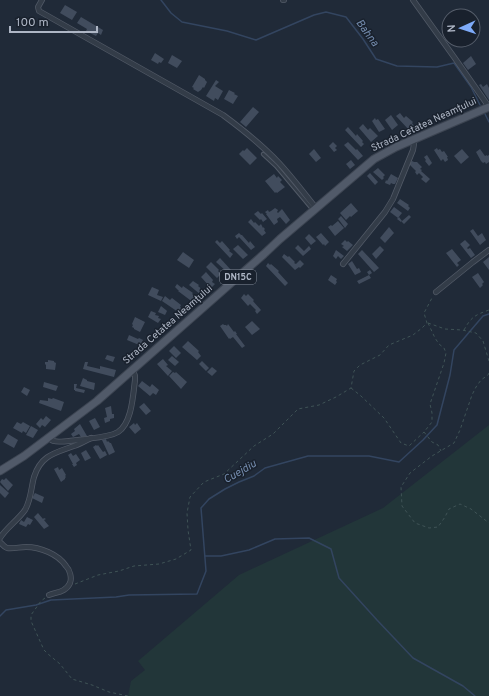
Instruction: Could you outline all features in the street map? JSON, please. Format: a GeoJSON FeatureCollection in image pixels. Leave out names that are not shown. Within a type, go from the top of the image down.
{"type":"FeatureCollection","features":[{"type":"Feature","properties":{"kind":"main road","name":"Strada Cetatea Neamțului"},"geometry":{"type":"LineString","coordinates":[[0,471],[49,438],[97,401],[280,239],[374,159],[414,139],[488,108]]}},
{"type":"Feature","properties":{"kind":"street"},"geometry":{"type":"LineString","coordinates":[[42,0],[38,7],[39,11],[232,121],[280,163],[315,209]]}},
{"type":"Feature","properties":{"kind":"street"},"geometry":{"type":"LineString","coordinates":[[413,0],[488,108]]}},
{"type":"Feature","properties":{"kind":"street"},"geometry":{"type":"LineString","coordinates":[[343,264],[385,212],[393,199],[413,150],[414,139]]}},
{"type":"Feature","properties":{"kind":"street"},"geometry":{"type":"LineString","coordinates":[[436,292],[489,250]]}},
{"type":"Feature","properties":{"kind":"street"},"geometry":{"type":"LineString","coordinates":[[49,438],[55,442],[111,435],[118,432],[127,421],[130,411],[135,380],[133,370]]}},
{"type":"Feature","properties":{"kind":"street"},"geometry":{"type":"LineString","coordinates":[[0,538],[28,504],[37,470],[45,459],[56,452],[91,438]]}},
{"type":"Feature","properties":{"kind":"street"},"geometry":{"type":"LineString","coordinates":[[0,542],[7,548],[35,548],[56,555],[68,567],[71,575],[69,586],[49,595]]}},
{"type":"Feature","properties":{"kind":"lane"},"geometry":{"type":"LineString","coordinates":[[263,154],[276,166],[315,209]]}},
{"type":"Feature","properties":{"kind":"path"},"geometry":{"type":"LineString","coordinates":[[351,388],[384,418],[401,443],[409,446],[425,432],[432,422],[430,404],[446,353],[444,348],[435,338],[427,323],[424,313],[436,292]]}},
{"type":"Feature","properties":{"kind":"path"},"geometry":{"type":"LineString","coordinates":[[464,330],[469,321],[478,314],[489,310]]}},
{"type":"Feature","properties":{"kind":"path"},"geometry":{"type":"LineString","coordinates":[[427,323],[445,329],[464,330],[476,333],[483,340],[489,361]]}},
{"type":"Feature","properties":{"kind":"path"},"geometry":{"type":"LineString","coordinates":[[69,586],[98,575],[119,571],[134,566],[158,564],[176,559],[191,550],[187,513],[190,497],[204,482],[224,474],[254,446],[273,434],[298,409],[319,405],[351,388],[354,371],[360,364],[380,355],[389,345],[413,335],[427,323]]}},
{"type":"Feature","properties":{"kind":"path"},"geometry":{"type":"LineString","coordinates":[[489,373],[476,387],[454,443],[432,456],[410,473],[401,487],[402,506],[415,523],[429,528],[438,527],[449,509],[460,504],[472,509],[489,523]]}},
{"type":"Feature","properties":{"kind":"path"},"geometry":{"type":"LineString","coordinates":[[425,432],[432,442],[438,445],[441,451]]}},
{"type":"Feature","properties":{"kind":"path"},"geometry":{"type":"LineString","coordinates":[[49,595],[40,600],[31,615],[31,621],[44,650],[60,664],[72,679],[109,692],[128,696]]}},
{"type":"Feature","properties":{"kind":"green space"},"geometry":{"type":"Polygon","coordinates":[[[489,425],[489,696],[128,696],[131,681],[145,670],[138,661],[239,575],[383,508],[489,425]]]}},
{"type":"Feature","properties":{"kind":"building"},"geometry":{"type":"Polygon","coordinates":[[[65,5],[77,12],[72,20],[60,13],[65,5]]]}},
{"type":"Feature","properties":{"kind":"building"},"geometry":{"type":"Polygon","coordinates":[[[81,17],[103,30],[101,35],[98,33],[96,36],[86,31],[87,29],[77,23],[81,17]]]}},
{"type":"Feature","properties":{"kind":"building"},"geometry":{"type":"Polygon","coordinates":[[[155,53],[164,59],[161,63],[159,62],[158,64],[151,60],[155,53]]]}},
{"type":"Feature","properties":{"kind":"building"},"geometry":{"type":"Polygon","coordinates":[[[172,55],[182,61],[177,68],[168,63],[172,55]]]}},
{"type":"Feature","properties":{"kind":"building"},"geometry":{"type":"Polygon","coordinates":[[[471,56],[476,64],[468,70],[463,63],[471,56]]]}},
{"type":"Feature","properties":{"kind":"building"},"geometry":{"type":"Polygon","coordinates":[[[199,75],[207,82],[204,88],[203,87],[198,92],[192,87],[199,75]]]}},
{"type":"Feature","properties":{"kind":"building"},"geometry":{"type":"Polygon","coordinates":[[[216,80],[219,82],[215,86],[223,91],[218,100],[215,98],[214,101],[206,96],[216,80]]]}},
{"type":"Feature","properties":{"kind":"building"},"geometry":{"type":"Polygon","coordinates":[[[481,84],[483,87],[487,84],[489,88],[489,100],[479,85],[481,84]]]}},
{"type":"Feature","properties":{"kind":"building"},"geometry":{"type":"Polygon","coordinates":[[[229,90],[238,96],[233,104],[224,99],[229,90]]]}},
{"type":"Feature","properties":{"kind":"building"},"geometry":{"type":"Polygon","coordinates":[[[253,107],[259,112],[246,127],[240,122],[253,107]]]}},
{"type":"Feature","properties":{"kind":"building"},"geometry":{"type":"Polygon","coordinates":[[[400,113],[404,118],[406,116],[413,122],[412,123],[414,126],[409,130],[396,116],[400,113]]]}},
{"type":"Feature","properties":{"kind":"building"},"geometry":{"type":"Polygon","coordinates":[[[391,115],[398,125],[392,130],[385,120],[391,115]]]}},
{"type":"Feature","properties":{"kind":"building"},"geometry":{"type":"Polygon","coordinates":[[[375,118],[376,120],[378,119],[385,129],[379,132],[372,121],[375,118]]]}},
{"type":"Feature","properties":{"kind":"building"},"geometry":{"type":"Polygon","coordinates":[[[363,124],[368,130],[370,128],[378,136],[371,142],[359,128],[363,124]]]}},
{"type":"Feature","properties":{"kind":"building"},"geometry":{"type":"Polygon","coordinates":[[[348,127],[363,141],[362,142],[364,144],[361,147],[345,130],[348,127]]]}},
{"type":"Feature","properties":{"kind":"building"},"geometry":{"type":"Polygon","coordinates":[[[333,142],[337,146],[335,148],[337,150],[334,152],[329,146],[333,142]]]}},
{"type":"Feature","properties":{"kind":"building"},"geometry":{"type":"Polygon","coordinates":[[[348,142],[363,156],[358,160],[344,145],[348,142]]]}},
{"type":"Feature","properties":{"kind":"building"},"geometry":{"type":"Polygon","coordinates":[[[247,148],[257,158],[250,165],[239,154],[247,148]]]}},
{"type":"Feature","properties":{"kind":"building"},"geometry":{"type":"Polygon","coordinates":[[[437,148],[442,152],[444,151],[448,157],[448,160],[445,162],[443,159],[441,161],[434,150],[437,148]]]}},
{"type":"Feature","properties":{"kind":"building"},"geometry":{"type":"Polygon","coordinates":[[[314,149],[321,158],[316,162],[309,154],[314,149]]]}},
{"type":"Feature","properties":{"kind":"building"},"geometry":{"type":"Polygon","coordinates":[[[462,149],[469,157],[461,164],[454,156],[462,149]]]}},
{"type":"Feature","properties":{"kind":"building"},"geometry":{"type":"Polygon","coordinates":[[[480,149],[485,156],[489,155],[489,162],[486,164],[485,162],[483,163],[481,161],[476,152],[480,149]]]}},
{"type":"Feature","properties":{"kind":"building"},"geometry":{"type":"Polygon","coordinates":[[[427,155],[432,163],[429,166],[424,157],[427,155]]]}},
{"type":"Feature","properties":{"kind":"building"},"geometry":{"type":"Polygon","coordinates":[[[351,160],[355,165],[350,169],[346,164],[351,160]]]}},
{"type":"Feature","properties":{"kind":"building"},"geometry":{"type":"Polygon","coordinates":[[[412,161],[417,162],[422,167],[420,169],[422,170],[421,171],[430,179],[426,183],[421,179],[423,177],[419,173],[417,175],[415,172],[416,171],[409,164],[412,161]]]}},
{"type":"Feature","properties":{"kind":"building"},"geometry":{"type":"Polygon","coordinates":[[[378,168],[385,175],[382,180],[373,172],[378,168]]]}},
{"type":"Feature","properties":{"kind":"building"},"geometry":{"type":"Polygon","coordinates":[[[370,173],[378,182],[375,185],[367,176],[370,173]]]}},
{"type":"Feature","properties":{"kind":"building"},"geometry":{"type":"Polygon","coordinates":[[[274,174],[277,178],[278,176],[282,180],[280,182],[285,187],[277,193],[275,193],[265,181],[274,174]]]}},
{"type":"Feature","properties":{"kind":"building"},"geometry":{"type":"Polygon","coordinates":[[[391,174],[398,178],[395,184],[391,183],[390,185],[385,183],[391,174]]]}},
{"type":"Feature","properties":{"kind":"building"},"geometry":{"type":"Polygon","coordinates":[[[400,199],[409,205],[408,206],[410,208],[408,211],[397,203],[400,199]]]}},
{"type":"Feature","properties":{"kind":"building"},"geometry":{"type":"Polygon","coordinates":[[[351,203],[358,211],[346,220],[340,213],[351,203]]]}},
{"type":"Feature","properties":{"kind":"building"},"geometry":{"type":"Polygon","coordinates":[[[394,207],[402,213],[398,218],[390,212],[394,207]]]}},
{"type":"Feature","properties":{"kind":"building"},"geometry":{"type":"Polygon","coordinates":[[[275,208],[278,210],[278,213],[282,209],[290,220],[286,224],[280,217],[277,219],[278,222],[274,225],[266,214],[265,212],[268,210],[269,212],[275,208]]]}},
{"type":"Feature","properties":{"kind":"building"},"geometry":{"type":"Polygon","coordinates":[[[258,211],[267,219],[263,222],[254,214],[258,211]]]}},
{"type":"Feature","properties":{"kind":"building"},"geometry":{"type":"Polygon","coordinates":[[[409,215],[411,217],[404,224],[397,219],[399,217],[402,221],[409,215]]]}},
{"type":"Feature","properties":{"kind":"building"},"geometry":{"type":"Polygon","coordinates":[[[341,216],[348,224],[345,228],[338,219],[341,216]]]}},
{"type":"Feature","properties":{"kind":"building"},"geometry":{"type":"Polygon","coordinates":[[[251,219],[259,226],[261,224],[266,233],[262,236],[248,222],[251,219]]]}},
{"type":"Feature","properties":{"kind":"building"},"geometry":{"type":"Polygon","coordinates":[[[338,221],[344,228],[335,236],[328,227],[331,225],[332,226],[338,221]]]}},
{"type":"Feature","properties":{"kind":"building"},"geometry":{"type":"Polygon","coordinates":[[[389,227],[394,233],[385,243],[380,238],[389,227]]]}},
{"type":"Feature","properties":{"kind":"building"},"geometry":{"type":"Polygon","coordinates":[[[473,229],[478,236],[482,233],[486,240],[480,245],[470,231],[473,229]]]}},
{"type":"Feature","properties":{"kind":"building"},"geometry":{"type":"Polygon","coordinates":[[[239,233],[249,243],[250,241],[255,247],[251,250],[239,237],[237,239],[235,236],[239,233]]]}},
{"type":"Feature","properties":{"kind":"building"},"geometry":{"type":"Polygon","coordinates":[[[321,233],[329,242],[325,246],[316,237],[321,233]]]}},
{"type":"Feature","properties":{"kind":"building"},"geometry":{"type":"Polygon","coordinates":[[[309,234],[316,241],[311,245],[305,238],[309,234]]]}},
{"type":"Feature","properties":{"kind":"building"},"geometry":{"type":"Polygon","coordinates":[[[217,240],[220,243],[222,241],[233,254],[230,258],[215,242],[217,240]]]}},
{"type":"Feature","properties":{"kind":"building"},"geometry":{"type":"Polygon","coordinates":[[[345,240],[353,245],[347,251],[341,244],[345,240]]]}},
{"type":"Feature","properties":{"kind":"building"},"geometry":{"type":"Polygon","coordinates":[[[465,240],[470,245],[467,248],[470,248],[475,255],[471,258],[460,244],[465,240]]]}},
{"type":"Feature","properties":{"kind":"building"},"geometry":{"type":"Polygon","coordinates":[[[238,245],[248,255],[243,259],[233,249],[238,245]]]}},
{"type":"Feature","properties":{"kind":"building"},"geometry":{"type":"Polygon","coordinates":[[[298,245],[304,251],[309,246],[311,249],[303,256],[295,248],[298,245]]]}},
{"type":"Feature","properties":{"kind":"building"},"geometry":{"type":"Polygon","coordinates":[[[380,246],[384,250],[376,259],[372,254],[380,246]]]}},
{"type":"Feature","properties":{"kind":"building"},"geometry":{"type":"Polygon","coordinates":[[[452,249],[461,260],[457,263],[459,265],[457,267],[446,253],[452,249]]]}},
{"type":"Feature","properties":{"kind":"building"},"geometry":{"type":"Polygon","coordinates":[[[336,250],[344,256],[341,259],[338,256],[336,259],[333,256],[336,250]]]}},
{"type":"Feature","properties":{"kind":"building"},"geometry":{"type":"Polygon","coordinates":[[[362,250],[379,268],[374,272],[358,254],[362,250]]]}},
{"type":"Feature","properties":{"kind":"building"},"geometry":{"type":"Polygon","coordinates":[[[183,252],[194,260],[189,268],[177,260],[183,252]]]}},
{"type":"Feature","properties":{"kind":"building"},"geometry":{"type":"Polygon","coordinates":[[[284,254],[288,257],[289,256],[296,264],[300,260],[304,264],[295,270],[282,257],[284,254]]]}},
{"type":"Feature","properties":{"kind":"building"},"geometry":{"type":"Polygon","coordinates":[[[489,257],[489,270],[483,262],[489,257]]]}},
{"type":"Feature","properties":{"kind":"building"},"geometry":{"type":"Polygon","coordinates":[[[220,258],[231,270],[228,273],[216,262],[220,258]]]}},
{"type":"Feature","properties":{"kind":"building"},"geometry":{"type":"Polygon","coordinates":[[[352,261],[361,272],[355,275],[348,264],[352,261]]]}},
{"type":"Feature","properties":{"kind":"building"},"geometry":{"type":"Polygon","coordinates":[[[211,262],[221,274],[217,278],[206,267],[211,262]]]}},
{"type":"Feature","properties":{"kind":"building"},"geometry":{"type":"Polygon","coordinates":[[[268,263],[279,271],[278,272],[288,283],[285,286],[266,266],[268,263]]]}},
{"type":"Feature","properties":{"kind":"building"},"geometry":{"type":"Polygon","coordinates":[[[370,270],[372,273],[369,275],[367,272],[370,270]]]}},
{"type":"Feature","properties":{"kind":"building"},"geometry":{"type":"Polygon","coordinates":[[[206,272],[215,284],[211,288],[201,277],[206,272]]]}},
{"type":"Feature","properties":{"kind":"building"},"geometry":{"type":"Polygon","coordinates":[[[478,273],[484,282],[480,288],[472,277],[478,273]]]}},
{"type":"Feature","properties":{"kind":"building"},"geometry":{"type":"Polygon","coordinates":[[[331,275],[337,279],[335,285],[328,280],[331,275]]]}},
{"type":"Feature","properties":{"kind":"building"},"geometry":{"type":"Polygon","coordinates":[[[369,275],[371,278],[359,284],[357,281],[369,275]]]}},
{"type":"Feature","properties":{"kind":"building"},"geometry":{"type":"Polygon","coordinates":[[[193,281],[204,291],[201,295],[189,285],[193,281]]]}},
{"type":"Feature","properties":{"kind":"building"},"geometry":{"type":"Polygon","coordinates":[[[177,284],[193,293],[192,294],[198,299],[194,303],[178,291],[175,287],[177,284]]]}},
{"type":"Feature","properties":{"kind":"building"},"geometry":{"type":"Polygon","coordinates":[[[152,287],[159,290],[157,295],[163,297],[161,301],[148,295],[152,287]]]}},
{"type":"Feature","properties":{"kind":"building"},"geometry":{"type":"Polygon","coordinates":[[[244,294],[246,296],[248,294],[261,310],[257,314],[255,311],[256,310],[250,304],[248,306],[241,298],[244,294]]]}},
{"type":"Feature","properties":{"kind":"building"},"geometry":{"type":"Polygon","coordinates":[[[165,296],[170,300],[172,298],[181,305],[180,307],[184,310],[181,314],[162,301],[165,296]]]}},
{"type":"Feature","properties":{"kind":"building"},"geometry":{"type":"Polygon","coordinates":[[[161,306],[167,311],[165,315],[158,312],[161,306]]]}},
{"type":"Feature","properties":{"kind":"building"},"geometry":{"type":"Polygon","coordinates":[[[151,311],[156,313],[155,315],[159,316],[158,318],[161,319],[158,323],[148,317],[151,311]]]}},
{"type":"Feature","properties":{"kind":"building"},"geometry":{"type":"Polygon","coordinates":[[[135,317],[145,322],[140,332],[132,327],[135,317]]]}},
{"type":"Feature","properties":{"kind":"building"},"geometry":{"type":"Polygon","coordinates":[[[252,321],[260,329],[252,335],[245,327],[252,321]]]}},
{"type":"Feature","properties":{"kind":"building"},"geometry":{"type":"Polygon","coordinates":[[[223,324],[227,326],[228,324],[234,332],[235,331],[245,346],[242,348],[233,337],[229,339],[220,326],[223,324]]]}},
{"type":"Feature","properties":{"kind":"building"},"geometry":{"type":"Polygon","coordinates":[[[129,335],[143,340],[142,342],[146,343],[144,347],[127,340],[129,335]]]}},
{"type":"Feature","properties":{"kind":"building"},"geometry":{"type":"Polygon","coordinates":[[[188,341],[199,351],[198,352],[201,356],[197,360],[182,347],[188,341]]]}},
{"type":"Feature","properties":{"kind":"building"},"geometry":{"type":"Polygon","coordinates":[[[174,346],[181,353],[176,358],[169,351],[174,346]]]}},
{"type":"Feature","properties":{"kind":"building"},"geometry":{"type":"Polygon","coordinates":[[[107,355],[115,357],[113,362],[105,359],[107,355]]]}},
{"type":"Feature","properties":{"kind":"building"},"geometry":{"type":"Polygon","coordinates":[[[172,356],[179,362],[175,366],[168,360],[172,356]]]}},
{"type":"Feature","properties":{"kind":"building"},"geometry":{"type":"Polygon","coordinates":[[[163,359],[168,365],[166,366],[172,371],[168,376],[157,364],[163,359]]]}},
{"type":"Feature","properties":{"kind":"building"},"geometry":{"type":"Polygon","coordinates":[[[48,360],[56,363],[55,370],[46,369],[45,362],[48,362],[48,360]]]}},
{"type":"Feature","properties":{"kind":"building"},"geometry":{"type":"Polygon","coordinates":[[[202,361],[209,368],[206,371],[199,364],[202,361]]]}},
{"type":"Feature","properties":{"kind":"building"},"geometry":{"type":"Polygon","coordinates":[[[85,362],[88,362],[87,366],[100,369],[100,366],[116,370],[114,377],[83,369],[85,362]]]}},
{"type":"Feature","properties":{"kind":"building"},"geometry":{"type":"Polygon","coordinates":[[[212,367],[217,371],[212,376],[207,372],[212,367]]]}},
{"type":"Feature","properties":{"kind":"building"},"geometry":{"type":"Polygon","coordinates":[[[173,372],[176,372],[187,382],[181,389],[169,376],[173,372]]]}},
{"type":"Feature","properties":{"kind":"building"},"geometry":{"type":"Polygon","coordinates":[[[83,378],[87,381],[95,383],[94,390],[80,386],[83,378]]]}},
{"type":"Feature","properties":{"kind":"building"},"geometry":{"type":"Polygon","coordinates":[[[142,381],[150,387],[152,384],[159,390],[156,395],[153,393],[150,396],[138,386],[142,381]]]}},
{"type":"Feature","properties":{"kind":"building"},"geometry":{"type":"Polygon","coordinates":[[[44,382],[58,386],[56,391],[43,387],[44,382]]]}},
{"type":"Feature","properties":{"kind":"building"},"geometry":{"type":"Polygon","coordinates":[[[74,384],[77,384],[76,388],[85,390],[84,393],[75,391],[74,384]]]}},
{"type":"Feature","properties":{"kind":"building"},"geometry":{"type":"Polygon","coordinates":[[[24,387],[30,390],[27,396],[21,392],[24,387]]]}},
{"type":"Feature","properties":{"kind":"building"},"geometry":{"type":"Polygon","coordinates":[[[48,398],[53,398],[64,402],[61,411],[39,403],[40,400],[48,401],[48,398]]]}},
{"type":"Feature","properties":{"kind":"building"},"geometry":{"type":"Polygon","coordinates":[[[144,403],[151,411],[146,415],[139,407],[144,403]]]}},
{"type":"Feature","properties":{"kind":"building"},"geometry":{"type":"Polygon","coordinates":[[[111,406],[114,418],[105,423],[104,418],[107,417],[105,408],[111,406]]]}},
{"type":"Feature","properties":{"kind":"building"},"geometry":{"type":"Polygon","coordinates":[[[46,416],[51,420],[45,427],[42,425],[40,428],[36,424],[41,418],[43,420],[46,416]]]}},
{"type":"Feature","properties":{"kind":"building"},"geometry":{"type":"Polygon","coordinates":[[[95,418],[100,427],[94,430],[89,421],[95,418]]]}},
{"type":"Feature","properties":{"kind":"building"},"geometry":{"type":"Polygon","coordinates":[[[17,422],[21,424],[23,422],[30,426],[26,433],[23,431],[22,433],[13,428],[17,422]]]}},
{"type":"Feature","properties":{"kind":"building"},"geometry":{"type":"Polygon","coordinates":[[[134,423],[135,425],[137,423],[141,429],[135,434],[129,427],[134,423]]]}},
{"type":"Feature","properties":{"kind":"building"},"geometry":{"type":"Polygon","coordinates":[[[80,424],[87,436],[81,437],[79,434],[73,437],[71,434],[80,424]]]}},
{"type":"Feature","properties":{"kind":"building"},"geometry":{"type":"Polygon","coordinates":[[[31,426],[38,430],[33,438],[26,435],[31,426]]]}},
{"type":"Feature","properties":{"kind":"building"},"geometry":{"type":"Polygon","coordinates":[[[8,434],[18,440],[14,448],[3,442],[8,434]]]}},
{"type":"Feature","properties":{"kind":"building"},"geometry":{"type":"Polygon","coordinates":[[[106,439],[107,442],[108,441],[111,443],[115,452],[109,455],[102,440],[106,439]]]}},
{"type":"Feature","properties":{"kind":"building"},"geometry":{"type":"Polygon","coordinates":[[[98,445],[103,452],[105,451],[107,455],[100,459],[93,447],[98,445]]]}},
{"type":"Feature","properties":{"kind":"building"},"geometry":{"type":"Polygon","coordinates":[[[86,450],[91,458],[85,461],[81,453],[86,450]]]}},
{"type":"Feature","properties":{"kind":"building"},"geometry":{"type":"Polygon","coordinates":[[[71,453],[73,456],[76,454],[80,460],[74,467],[68,455],[71,453]]]}},
{"type":"Feature","properties":{"kind":"building"},"geometry":{"type":"Polygon","coordinates":[[[58,467],[59,470],[62,468],[66,475],[65,479],[61,482],[54,469],[58,467]]]}},
{"type":"Feature","properties":{"kind":"building"},"geometry":{"type":"Polygon","coordinates":[[[6,478],[13,485],[8,491],[0,482],[2,479],[4,480],[6,478]]]}},
{"type":"Feature","properties":{"kind":"building"},"geometry":{"type":"Polygon","coordinates":[[[0,485],[9,493],[5,498],[0,493],[0,485]]]}},
{"type":"Feature","properties":{"kind":"building"},"geometry":{"type":"Polygon","coordinates":[[[35,493],[44,497],[42,503],[32,498],[35,493]]]}},
{"type":"Feature","properties":{"kind":"building"},"geometry":{"type":"Polygon","coordinates":[[[38,513],[43,519],[46,519],[44,520],[49,526],[44,529],[34,517],[38,513]]]}},
{"type":"Feature","properties":{"kind":"building"},"geometry":{"type":"Polygon","coordinates":[[[27,517],[33,520],[30,525],[28,524],[26,527],[19,524],[21,520],[24,522],[27,517]]]}},
{"type":"Feature","properties":{"kind":"waterway","name":"Bahna"},"geometry":{"type":"LineString","coordinates":[[161,0],[171,13],[182,22],[227,31],[256,40],[314,15],[326,12],[346,17],[376,59],[397,66],[437,67],[454,63],[471,87],[480,105]]}},
{"type":"Feature","properties":{"kind":"waterway","name":"Bahna"},"geometry":{"type":"LineString","coordinates":[[485,114],[489,122]]}},
{"type":"Feature","properties":{"kind":"waterway","name":"Cuejdiu"},"geometry":{"type":"LineString","coordinates":[[0,616],[6,610],[36,605],[51,600],[129,595],[197,594],[206,571],[201,508],[209,499],[225,489],[254,476],[265,468],[308,456],[369,456],[399,462],[437,425],[450,375],[454,350],[483,316],[489,314]]}},
{"type":"Feature","properties":{"kind":"waterway"},"geometry":{"type":"LineString","coordinates":[[205,556],[221,556],[249,550],[275,539],[309,538],[331,549],[339,578],[413,658],[463,686],[475,696]]}}]}
